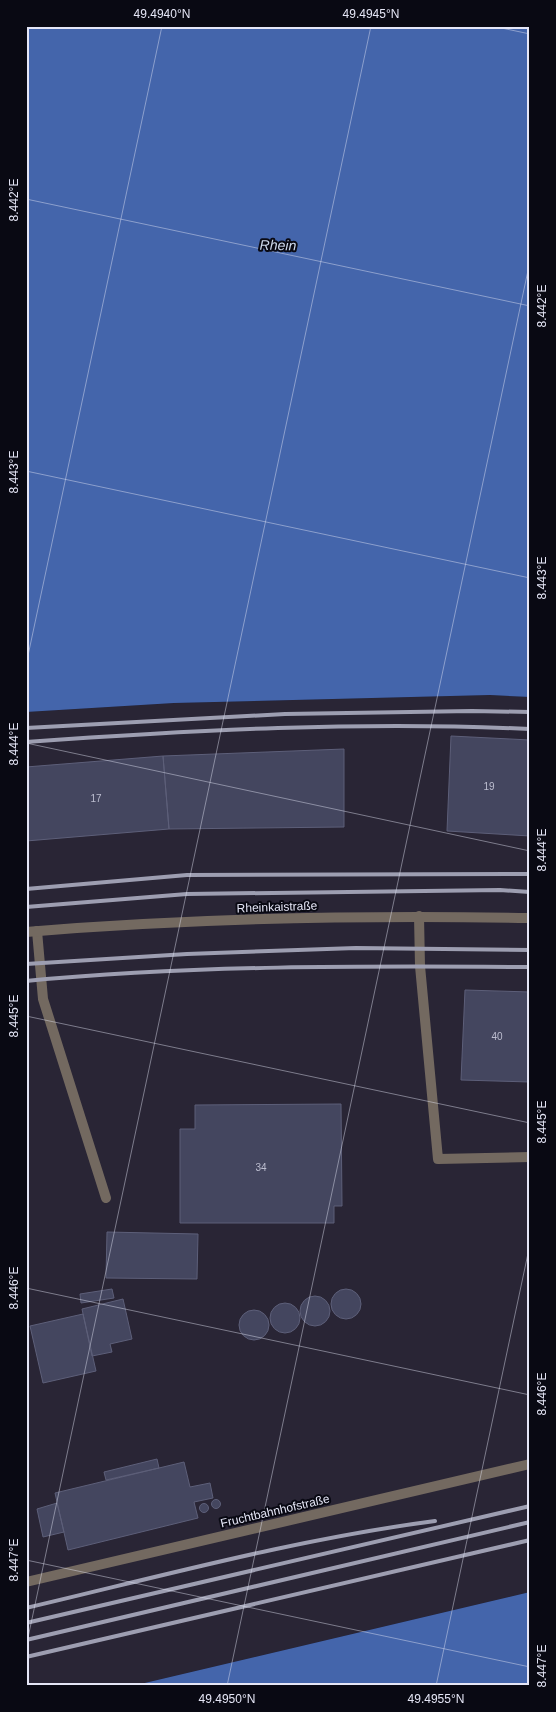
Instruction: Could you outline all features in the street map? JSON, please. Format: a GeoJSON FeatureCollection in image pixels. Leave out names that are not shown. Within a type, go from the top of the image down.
{"type":"FeatureCollection","features":[{"type":"Feature","properties":{"kind":"street","name":"Rheinkaistraße"},"geometry":{"type":"LineString","coordinates":[[26,932],[178,922],[302,918],[419,916],[530,918]]}},
{"type":"Feature","properties":{"kind":"street"},"geometry":{"type":"LineString","coordinates":[[419,916],[420,966],[438,1159],[530,1157]]}},
{"type":"Feature","properties":{"kind":"street"},"geometry":{"type":"LineString","coordinates":[[37,931],[43,999],[106,1198]]}},
{"type":"Feature","properties":{"kind":"street","name":"Fruchtbahnhofstraße"},"geometry":{"type":"LineString","coordinates":[[26,1582],[530,1464]]}},
{"type":"Feature","properties":{"kind":"shaded area"},"geometry":{"type":"Polygon","coordinates":[[[490,695],[530,697],[530,1592],[132,1686],[26,1686],[26,712],[174,703],[490,695]]]}},
{"type":"Feature","properties":{"kind":"water","name":"Rhein"},"geometry":{"type":"Polygon","coordinates":[[[26,26],[530,26],[530,697],[490,695],[174,703],[26,712],[26,26]]]}},
{"type":"Feature","properties":{"kind":"water"},"geometry":{"type":"Polygon","coordinates":[[[530,1592],[530,1686],[132,1686],[530,1592]]]}},
{"type":"Feature","properties":{"kind":"building"},"geometry":{"type":"Polygon","coordinates":[[[451,736],[530,740],[530,836],[447,831],[451,736]]]}},
{"type":"Feature","properties":{"kind":"building"},"geometry":{"type":"Polygon","coordinates":[[[344,749],[344,827],[169,829],[163,756],[344,749]]]}},
{"type":"Feature","properties":{"kind":"building"},"geometry":{"type":"Polygon","coordinates":[[[163,756],[169,829],[26,841],[26,767],[163,756]]]}},
{"type":"Feature","properties":{"kind":"building"},"geometry":{"type":"Polygon","coordinates":[[[465,990],[530,992],[530,1082],[461,1080],[465,990]]]}},
{"type":"Feature","properties":{"kind":"building"},"geometry":{"type":"Polygon","coordinates":[[[341,1104],[342,1206],[334,1206],[334,1223],[180,1223],[180,1129],[195,1129],[195,1105],[341,1104]]]}},
{"type":"Feature","properties":{"kind":"building"},"geometry":{"type":"Polygon","coordinates":[[[107,1232],[198,1234],[197,1279],[106,1278],[107,1232]]]}},
{"type":"Feature","properties":{"kind":"building"},"geometry":{"type":"Polygon","coordinates":[[[112,1289],[114,1298],[81,1303],[80,1294],[112,1289]]]}},
{"type":"Feature","properties":{"kind":"building"},"geometry":{"type":"Polygon","coordinates":[[[346,1289],[357,1293],[361,1304],[357,1315],[346,1319],[335,1315],[331,1304],[335,1293],[346,1289]]]}},
{"type":"Feature","properties":{"kind":"building"},"geometry":{"type":"Polygon","coordinates":[[[315,1296],[326,1300],[330,1311],[326,1322],[315,1326],[304,1322],[300,1311],[304,1300],[315,1296]]]}},
{"type":"Feature","properties":{"kind":"building"},"geometry":{"type":"Polygon","coordinates":[[[123,1299],[132,1339],[110,1344],[112,1352],[92,1356],[82,1309],[123,1299]]]}},
{"type":"Feature","properties":{"kind":"building"},"geometry":{"type":"Polygon","coordinates":[[[285,1303],[296,1307],[300,1318],[296,1329],[285,1333],[274,1329],[270,1318],[274,1307],[285,1303]]]}},
{"type":"Feature","properties":{"kind":"building"},"geometry":{"type":"Polygon","coordinates":[[[254,1310],[265,1314],[269,1325],[265,1336],[254,1340],[243,1336],[239,1325],[243,1314],[254,1310]]]}},
{"type":"Feature","properties":{"kind":"building"},"geometry":{"type":"Polygon","coordinates":[[[83,1314],[96,1371],[43,1383],[30,1326],[83,1314]]]}},
{"type":"Feature","properties":{"kind":"building"},"geometry":{"type":"Polygon","coordinates":[[[157,1459],[159,1468],[106,1480],[104,1472],[157,1459]]]}},
{"type":"Feature","properties":{"kind":"building"},"geometry":{"type":"Polygon","coordinates":[[[184,1462],[190,1487],[210,1483],[213,1498],[194,1502],[198,1518],[68,1550],[55,1493],[184,1462]]]}},
{"type":"Feature","properties":{"kind":"building"},"geometry":{"type":"Polygon","coordinates":[[[216,1499],[221,1504],[216,1509],[211,1504],[216,1499]]]}},
{"type":"Feature","properties":{"kind":"building"},"geometry":{"type":"Polygon","coordinates":[[[57,1503],[64,1532],[43,1537],[37,1509],[57,1503]]]}},
{"type":"Feature","properties":{"kind":"building"},"geometry":{"type":"Polygon","coordinates":[[[204,1503],[209,1508],[204,1513],[199,1508],[204,1503]]]}},
{"type":"Feature","properties":{"kind":"railway"},"geometry":{"type":"LineString","coordinates":[[26,728],[285,714],[530,712]]}},
{"type":"Feature","properties":{"kind":"railway"},"geometry":{"type":"LineString","coordinates":[[26,742],[152,734],[341,726],[530,729]]}},
{"type":"Feature","properties":{"kind":"railway"},"geometry":{"type":"LineString","coordinates":[[26,889],[187,875],[530,874]]}},
{"type":"Feature","properties":{"kind":"railway"},"geometry":{"type":"LineString","coordinates":[[26,907],[187,894],[500,890],[530,892]]}},
{"type":"Feature","properties":{"kind":"railway"},"geometry":{"type":"LineString","coordinates":[[26,964],[187,954],[356,948],[530,950]]}},
{"type":"Feature","properties":{"kind":"railway"},"geometry":{"type":"LineString","coordinates":[[26,981],[215,969],[530,967]]}},
{"type":"Feature","properties":{"kind":"railway"},"geometry":{"type":"LineString","coordinates":[[26,1623],[530,1506]]}},
{"type":"Feature","properties":{"kind":"railway"},"geometry":{"type":"LineString","coordinates":[[26,1608],[281,1548],[435,1521]]}},
{"type":"Feature","properties":{"kind":"railway"},"geometry":{"type":"LineString","coordinates":[[26,1640],[530,1522]]}},
{"type":"Feature","properties":{"kind":"railway"},"geometry":{"type":"LineString","coordinates":[[26,1657],[530,1540]]}}]}
